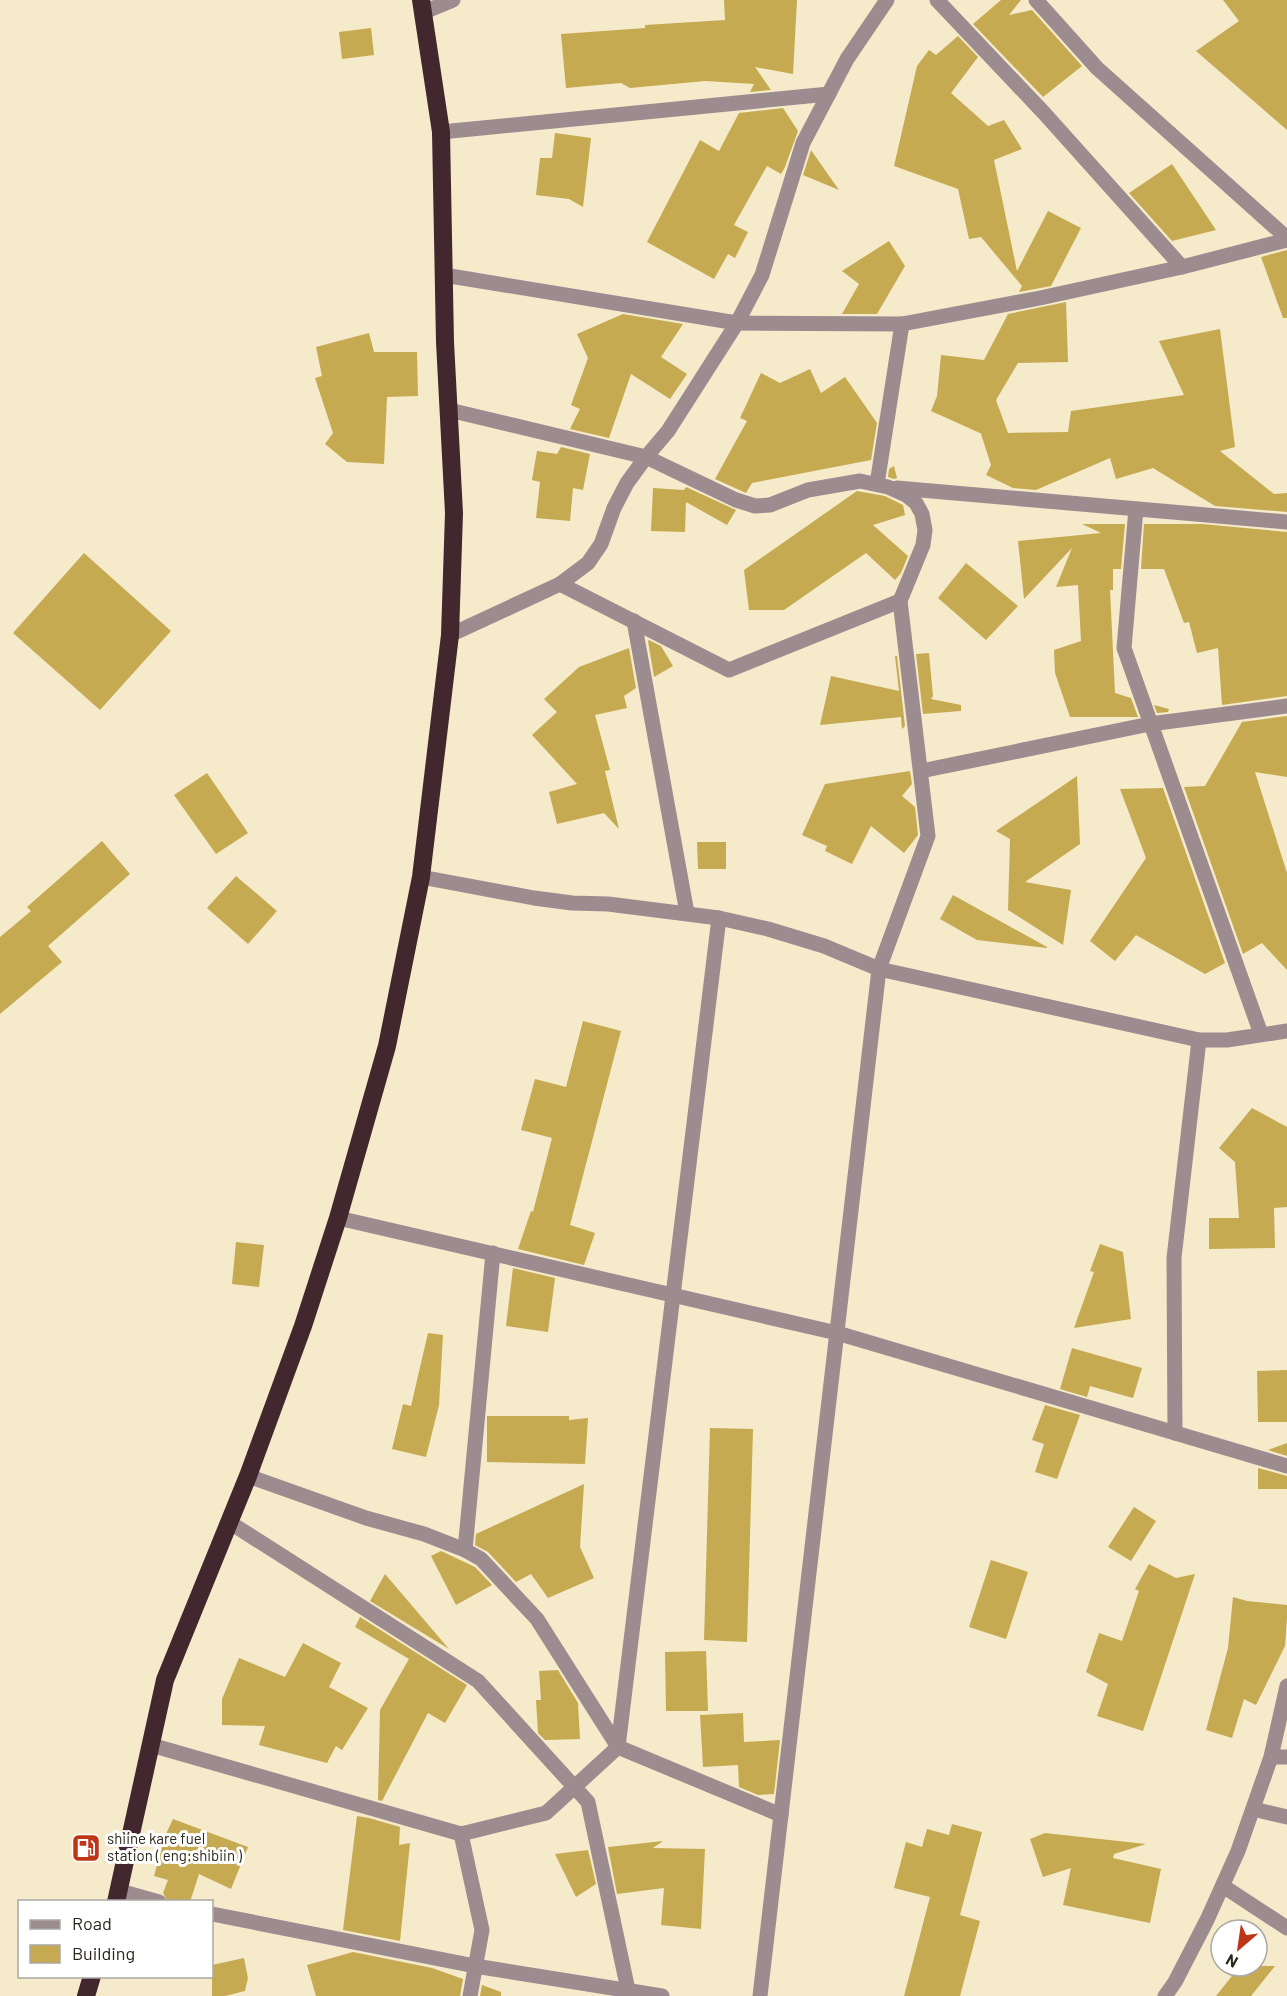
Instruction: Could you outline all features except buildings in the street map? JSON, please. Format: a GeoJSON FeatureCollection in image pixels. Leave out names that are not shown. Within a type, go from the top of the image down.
{"type":"FeatureCollection","features":[{"type":"Feature","properties":{"kind":"highway"},"geometry":{"type":"LineString","coordinates":[[118,1896],[165,1680],[248,1476],[303,1326],[338,1218],[387,1046],[421,877],[450,635],[454,513],[448,410],[441,132],[423,6]]}},
{"type":"Feature","properties":{"kind":"highway"},"geometry":{"type":"LineString","coordinates":[[86,1996],[92,1978]]}},
{"type":"Feature","properties":{"kind":"street"},"geometry":{"type":"LineString","coordinates":[[423,6],[453,0]]}},
{"type":"Feature","properties":{"kind":"street"},"geometry":{"type":"LineString","coordinates":[[450,635],[560,584],[588,564],[601,544],[614,508],[627,483],[668,431],[736,323],[762,275],[803,142],[847,59],[887,0]]}},
{"type":"Feature","properties":{"kind":"street"},"geometry":{"type":"LineString","coordinates":[[937,0],[1044,113],[1182,267]]}},
{"type":"Feature","properties":{"kind":"street"},"geometry":{"type":"LineString","coordinates":[[1036,0],[1097,68],[1287,239]]}},
{"type":"Feature","properties":{"kind":"street"},"geometry":{"type":"LineString","coordinates":[[441,132],[829,94]]}},
{"type":"Feature","properties":{"kind":"street"},"geometry":{"type":"LineString","coordinates":[[444,275],[736,323],[902,324],[1040,298],[1182,267],[1287,239]]}},
{"type":"Feature","properties":{"kind":"street"},"geometry":{"type":"LineString","coordinates":[[883,486],[902,324]]}},
{"type":"Feature","properties":{"kind":"street"},"geometry":{"type":"LineString","coordinates":[[448,410],[646,457],[736,500],[755,506],[770,505],[808,490],[860,481],[883,486],[1287,522]]}},
{"type":"Feature","properties":{"kind":"street"},"geometry":{"type":"LineString","coordinates":[[760,1996],[879,969],[928,836],[900,601],[923,545],[925,530],[922,514],[916,503],[906,495],[883,486]]}},
{"type":"Feature","properties":{"kind":"street"},"geometry":{"type":"LineString","coordinates":[[1136,508],[1124,648],[1262,1034]]}},
{"type":"Feature","properties":{"kind":"street"},"geometry":{"type":"LineString","coordinates":[[560,584],[729,670],[900,601]]}},
{"type":"Feature","properties":{"kind":"street"},"geometry":{"type":"LineString","coordinates":[[634,621],[687,913]]}},
{"type":"Feature","properties":{"kind":"street"},"geometry":{"type":"LineString","coordinates":[[921,771],[1150,724],[1287,706]]}},
{"type":"Feature","properties":{"kind":"street"},"geometry":{"type":"LineString","coordinates":[[421,877],[534,898],[572,903],[608,903],[719,918],[768,929],[824,946],[879,969],[1199,1040],[1227,1040],[1287,1031]]}},
{"type":"Feature","properties":{"kind":"street"},"geometry":{"type":"LineString","coordinates":[[151,1745],[461,1834],[546,1814],[618,1747],[719,918]]}},
{"type":"Feature","properties":{"kind":"street"},"geometry":{"type":"LineString","coordinates":[[1175,1433],[1174,1258],[1199,1040]]}},
{"type":"Feature","properties":{"kind":"street"},"geometry":{"type":"LineString","coordinates":[[338,1218],[837,1333],[1287,1466]]}},
{"type":"Feature","properties":{"kind":"street"},"geometry":{"type":"LineString","coordinates":[[465,1550],[492,1253]]}},
{"type":"Feature","properties":{"kind":"street"},"geometry":{"type":"LineString","coordinates":[[248,1476],[366,1518],[424,1534],[465,1550],[481,1559],[537,1619],[618,1747],[781,1815]]}},
{"type":"Feature","properties":{"kind":"street"},"geometry":{"type":"LineString","coordinates":[[230,1522],[478,1681],[588,1802],[628,1990]]}},
{"type":"Feature","properties":{"kind":"street"},"geometry":{"type":"LineString","coordinates":[[1165,1996],[1175,1982],[1238,1851],[1271,1757],[1287,1686]]}},
{"type":"Feature","properties":{"kind":"street"},"geometry":{"type":"LineString","coordinates":[[1271,1757],[1287,1757]]}},
{"type":"Feature","properties":{"kind":"street"},"geometry":{"type":"LineString","coordinates":[[1253,1809],[1287,1817]]}},
{"type":"Feature","properties":{"kind":"street"},"geometry":{"type":"LineString","coordinates":[[461,1834],[482,1930],[470,1996]]}},
{"type":"Feature","properties":{"kind":"street"},"geometry":{"type":"LineString","coordinates":[[1223,1886],[1287,1928]]}},
{"type":"Feature","properties":{"kind":"street"},"geometry":{"type":"LineString","coordinates":[[118,1896],[145,1900]]}},
{"type":"Feature","properties":{"kind":"street"},"geometry":{"type":"LineString","coordinates":[[213,1914],[475,1965],[662,1996]]}},
{"type":"Feature","properties":{"kind":"place","name":"shiine kare fuel station ( eng:shibiin )"},"geometry":{"type":"Point","coordinates":[86,1848]}}]}
